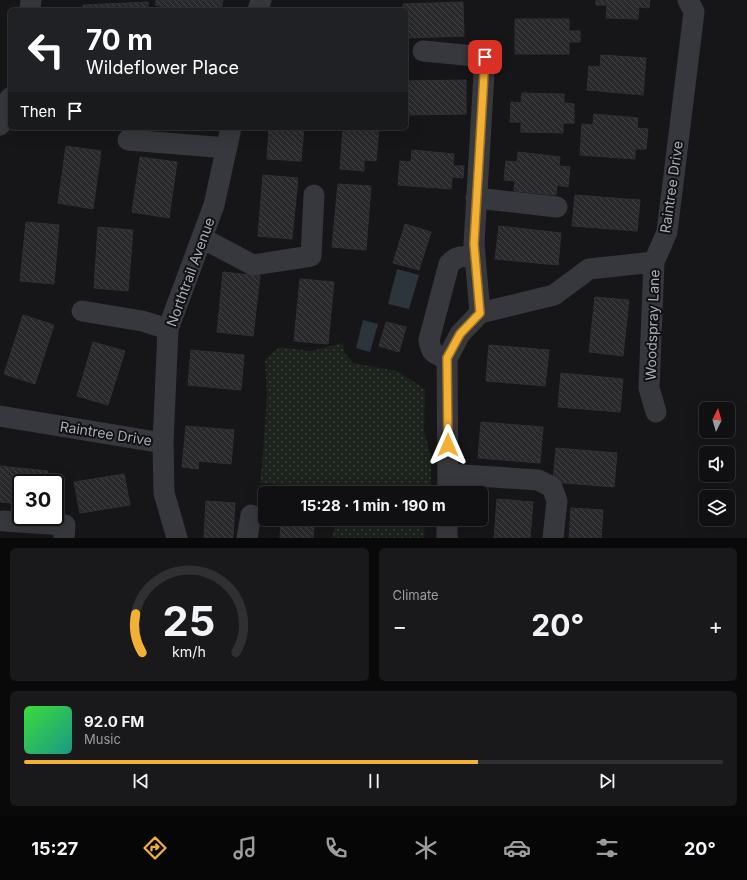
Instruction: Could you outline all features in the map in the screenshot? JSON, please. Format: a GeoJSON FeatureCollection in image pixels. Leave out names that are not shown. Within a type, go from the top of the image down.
{"type":"FeatureCollection","features":[{"type":"Feature","properties":{"kind":"street","name":"Raintree Drive"},"geometry":{"type":"LineString","coordinates":[[654,262],[667,232],[694,12],[688,0]]}},
{"type":"Feature","properties":{"kind":"street"},"geometry":{"type":"LineString","coordinates":[[423,51],[485,57],[474,244],[480,313]]}},
{"type":"Feature","properties":{"kind":"street"},"geometry":{"type":"LineString","coordinates":[[0,125],[8,103]]}},
{"type":"Feature","properties":{"kind":"street"},"geometry":{"type":"LineString","coordinates":[[128,140],[229,138]]}},
{"type":"Feature","properties":{"kind":"street","name":"Northtrail Avenue"},"geometry":{"type":"LineString","coordinates":[[163,443],[168,329],[214,205],[229,138]]}},
{"type":"Feature","properties":{"kind":"street"},"geometry":{"type":"LineString","coordinates":[[202,238],[253,265],[310,256],[314,195]]}},
{"type":"Feature","properties":{"kind":"street"},"geometry":{"type":"LineString","coordinates":[[476,198],[557,207]]}},
{"type":"Feature","properties":{"kind":"street"},"geometry":{"type":"LineString","coordinates":[[447,358],[433,353],[430,349],[429,340],[449,264],[459,257],[475,256]]}},
{"type":"Feature","properties":{"kind":"street"},"geometry":{"type":"LineString","coordinates":[[553,538],[557,501],[552,487],[538,480],[448,484],[447,358],[460,334],[480,313],[554,295],[589,269],[654,262]]}},
{"type":"Feature","properties":{"kind":"street","name":"Woodspray Lane"},"geometry":{"type":"LineString","coordinates":[[654,262],[650,388],[656,412]]}},
{"type":"Feature","properties":{"kind":"street"},"geometry":{"type":"LineString","coordinates":[[82,311],[142,321],[168,329]]}},
{"type":"Feature","properties":{"kind":"street","name":"Raintree Drive"},"geometry":{"type":"LineString","coordinates":[[0,416],[163,443],[164,493],[178,538]]}},
{"type":"Feature","properties":{"kind":"street"},"geometry":{"type":"LineString","coordinates":[[247,538],[251,515]]}},
{"type":"Feature","properties":{"kind":"street"},"geometry":{"type":"LineString","coordinates":[[3,521],[64,526],[64,538]]}},
{"type":"Feature","properties":{"kind":"street"},"geometry":{"type":"LineString","coordinates":[[447,526],[447,538]]}},
{"type":"Feature","properties":{"kind":"shaded area"},"geometry":{"type":"Polygon","coordinates":[[[397,269],[419,275],[409,309],[388,304],[397,269]]]}},
{"type":"Feature","properties":{"kind":"shaded area"},"geometry":{"type":"Polygon","coordinates":[[[363,320],[378,324],[370,352],[356,348],[363,320]]]}},
{"type":"Feature","properties":{"kind":"shaded area"},"geometry":{"type":"Polygon","coordinates":[[[343,343],[344,352],[353,363],[397,371],[425,389],[424,431],[431,458],[431,486],[306,486],[260,483],[267,397],[265,360],[279,347],[311,351],[343,343]]]}},
{"type":"Feature","properties":{"kind":"shaded area"},"geometry":{"type":"Polygon","coordinates":[[[334,526],[425,526],[424,538],[332,538],[334,526]]]}},
{"type":"Feature","properties":{"kind":"building"},"geometry":{"type":"Polygon","coordinates":[[[156,0],[223,0],[221,8],[165,8],[155,5],[156,0]]]}},
{"type":"Feature","properties":{"kind":"building"},"geometry":{"type":"Polygon","coordinates":[[[596,0],[650,0],[649,8],[639,7],[638,19],[606,18],[607,5],[596,5],[596,0]]]}},
{"type":"Feature","properties":{"kind":"building"},"geometry":{"type":"Polygon","coordinates":[[[148,2],[148,8],[83,8],[83,5],[148,2]]]}},
{"type":"Feature","properties":{"kind":"building"},"geometry":{"type":"Polygon","coordinates":[[[463,2],[464,36],[408,38],[408,8],[403,8],[403,4],[463,2]]]}},
{"type":"Feature","properties":{"kind":"building"},"geometry":{"type":"Polygon","coordinates":[[[515,19],[569,19],[569,31],[580,31],[580,42],[569,42],[569,54],[515,54],[515,19]]]}},
{"type":"Feature","properties":{"kind":"building"},"geometry":{"type":"Polygon","coordinates":[[[601,55],[646,58],[643,95],[587,90],[589,66],[600,67],[601,55]]]}},
{"type":"Feature","properties":{"kind":"building"},"geometry":{"type":"Polygon","coordinates":[[[466,80],[466,114],[408,115],[408,81],[466,80]]]}},
{"type":"Feature","properties":{"kind":"building"},"geometry":{"type":"Polygon","coordinates":[[[522,93],[564,94],[564,103],[574,104],[574,123],[563,123],[563,133],[521,132],[521,122],[510,122],[511,102],[521,103],[522,93]]]}},
{"type":"Feature","properties":{"kind":"building"},"geometry":{"type":"Polygon","coordinates":[[[594,114],[638,118],[637,128],[648,129],[646,149],[635,149],[635,159],[580,155],[582,124],[593,125],[594,114]]]}},
{"type":"Feature","properties":{"kind":"building"},"geometry":{"type":"Polygon","coordinates":[[[269,130],[304,130],[301,161],[267,159],[269,130]]]}},
{"type":"Feature","properties":{"kind":"building"},"geometry":{"type":"Polygon","coordinates":[[[343,130],[379,130],[376,161],[364,160],[364,171],[340,169],[343,130]]]}},
{"type":"Feature","properties":{"kind":"building"},"geometry":{"type":"Polygon","coordinates":[[[66,146],[101,151],[93,209],[58,203],[66,146]]]}},
{"type":"Feature","properties":{"kind":"building"},"geometry":{"type":"Polygon","coordinates":[[[412,150],[454,154],[453,166],[464,166],[463,178],[452,177],[451,189],[398,185],[400,161],[411,162],[412,150]]]}},
{"type":"Feature","properties":{"kind":"building"},"geometry":{"type":"Polygon","coordinates":[[[518,152],[560,157],[559,166],[570,167],[568,187],[557,185],[556,195],[514,191],[515,181],[504,180],[506,161],[517,162],[518,152]]]}},
{"type":"Feature","properties":{"kind":"building"},"geometry":{"type":"Polygon","coordinates":[[[140,157],[177,162],[169,218],[132,212],[140,157]]]}},
{"type":"Feature","properties":{"kind":"building"},"geometry":{"type":"Polygon","coordinates":[[[263,175],[298,178],[292,239],[258,236],[263,175]]]}},
{"type":"Feature","properties":{"kind":"building"},"geometry":{"type":"Polygon","coordinates":[[[338,184],[371,186],[366,250],[332,247],[338,184]]]}},
{"type":"Feature","properties":{"kind":"building"},"geometry":{"type":"Polygon","coordinates":[[[575,195],[640,200],[637,231],[572,226],[575,195]]]}},
{"type":"Feature","properties":{"kind":"building"},"geometry":{"type":"Polygon","coordinates":[[[26,222],[59,225],[54,284],[20,281],[26,222]]]}},
{"type":"Feature","properties":{"kind":"building"},"geometry":{"type":"Polygon","coordinates":[[[405,224],[431,232],[419,270],[393,263],[405,224]]]}},
{"type":"Feature","properties":{"kind":"building"},"geometry":{"type":"Polygon","coordinates":[[[499,226],[561,233],[558,265],[495,259],[499,226]]]}},
{"type":"Feature","properties":{"kind":"building"},"geometry":{"type":"Polygon","coordinates":[[[98,227],[133,230],[128,291],[94,288],[98,227]]]}},
{"type":"Feature","properties":{"kind":"building"},"geometry":{"type":"Polygon","coordinates":[[[223,272],[260,276],[253,336],[217,332],[223,272]]]}},
{"type":"Feature","properties":{"kind":"building"},"geometry":{"type":"Polygon","coordinates":[[[300,279],[334,282],[328,344],[294,341],[300,279]]]}},
{"type":"Feature","properties":{"kind":"building"},"geometry":{"type":"Polygon","coordinates":[[[595,297],[629,300],[623,356],[589,352],[595,297]]]}},
{"type":"Feature","properties":{"kind":"building"},"geometry":{"type":"Polygon","coordinates":[[[23,315],[54,325],[35,384],[4,374],[23,315]]]}},
{"type":"Feature","properties":{"kind":"building"},"geometry":{"type":"Polygon","coordinates":[[[386,322],[406,327],[399,352],[379,346],[386,322]]]}},
{"type":"Feature","properties":{"kind":"building"},"geometry":{"type":"Polygon","coordinates":[[[93,342],[125,351],[108,405],[77,396],[93,342]]]}},
{"type":"Feature","properties":{"kind":"building"},"geometry":{"type":"Polygon","coordinates":[[[489,345],[549,350],[545,386],[486,381],[489,345]]]}},
{"type":"Feature","properties":{"kind":"building"},"geometry":{"type":"Polygon","coordinates":[[[191,350],[244,355],[241,390],[188,385],[191,350]]]}},
{"type":"Feature","properties":{"kind":"building"},"geometry":{"type":"Polygon","coordinates":[[[561,373],[623,379],[620,412],[558,407],[561,373]]]}},
{"type":"Feature","properties":{"kind":"building"},"geometry":{"type":"Polygon","coordinates":[[[481,422],[543,427],[540,463],[478,458],[481,422]]]}},
{"type":"Feature","properties":{"kind":"building"},"geometry":{"type":"Polygon","coordinates":[[[186,426],[234,430],[231,464],[199,461],[198,469],[182,467],[186,426]]]}},
{"type":"Feature","properties":{"kind":"building"},"geometry":{"type":"Polygon","coordinates":[[[556,448],[617,453],[614,487],[553,482],[556,448]]]}},
{"type":"Feature","properties":{"kind":"building"},"geometry":{"type":"Polygon","coordinates":[[[0,466],[48,471],[48,474],[12,474],[12,503],[0,502],[0,466]]]}},
{"type":"Feature","properties":{"kind":"building"},"geometry":{"type":"Polygon","coordinates":[[[124,474],[130,505],[80,513],[74,482],[124,474]]]}},
{"type":"Feature","properties":{"kind":"building"},"geometry":{"type":"Polygon","coordinates":[[[497,499],[533,502],[530,538],[494,538],[497,499]]]}},
{"type":"Feature","properties":{"kind":"building"},"geometry":{"type":"Polygon","coordinates":[[[206,501],[235,503],[233,538],[204,538],[206,501]]]}},
{"type":"Feature","properties":{"kind":"building"},"geometry":{"type":"Polygon","coordinates":[[[571,508],[603,510],[601,538],[569,538],[571,508]]]}},
{"type":"Feature","properties":{"kind":"building"},"geometry":{"type":"Polygon","coordinates":[[[281,526],[314,526],[313,538],[280,538],[281,526]]]}},
{"type":"Feature","properties":{"kind":"route"},"geometry":{"type":"LineString","coordinates":[[448,445],[447,358],[460,334],[480,313],[474,244],[485,57]]}}]}
